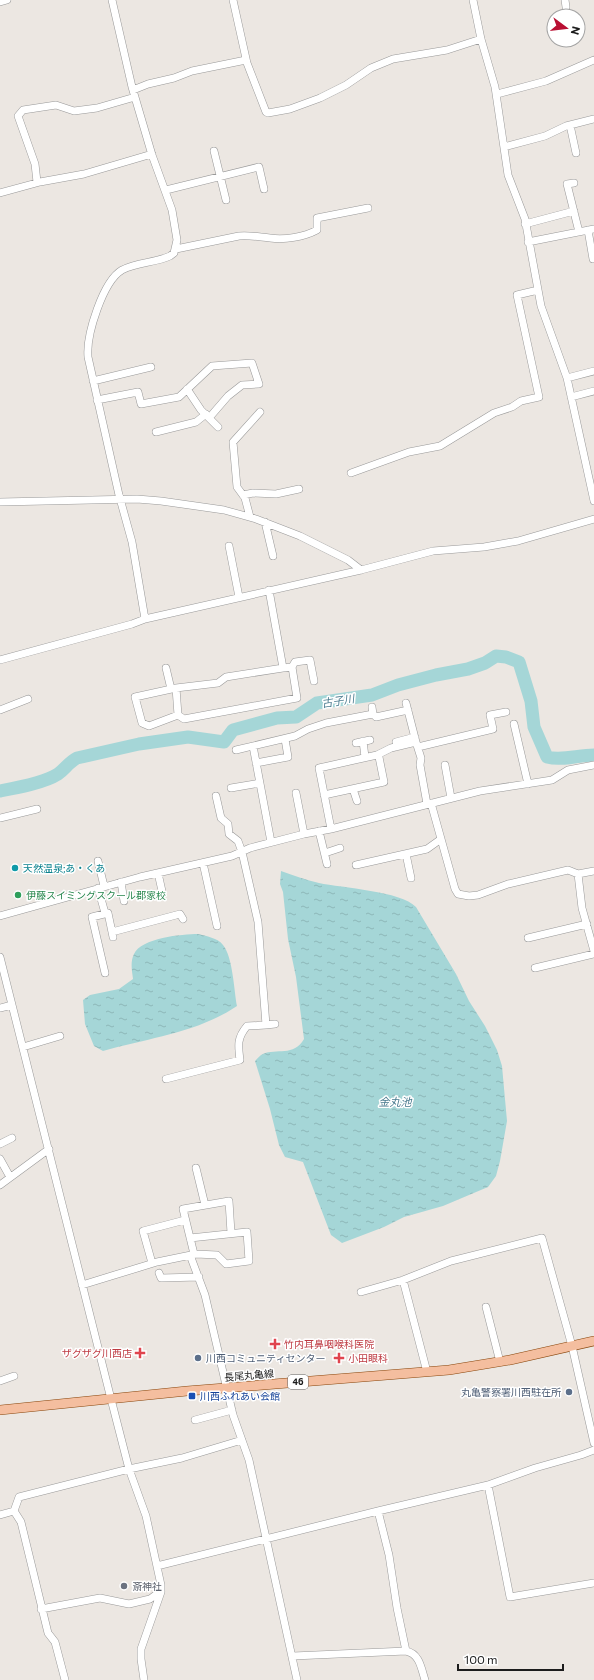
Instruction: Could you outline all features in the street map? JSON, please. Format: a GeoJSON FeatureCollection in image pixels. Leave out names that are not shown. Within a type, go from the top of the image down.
{"type":"FeatureCollection","features":[{"type":"Feature","properties":{"kind":"main road","name":"長尾丸亀線"},"geometry":{"type":"LineString","coordinates":[[0,1410],[227,1388],[463,1368],[500,1362],[594,1341]]}},
{"type":"Feature","properties":{"kind":"street"},"geometry":{"type":"LineString","coordinates":[[0,2],[7,0]]}},
{"type":"Feature","properties":{"kind":"street"},"geometry":{"type":"LineString","coordinates":[[112,0],[134,93],[152,154],[166,190],[175,226],[176,249],[174,253],[167,257],[128,267],[112,278],[90,330],[87,343],[88,357],[97,400],[120,500],[132,542],[145,619]]}},
{"type":"Feature","properties":{"kind":"street"},"geometry":{"type":"LineString","coordinates":[[233,0],[246,60],[268,114],[290,109],[320,98],[346,85],[371,68],[393,59],[447,50],[482,39]]}},
{"type":"Feature","properties":{"kind":"street"},"geometry":{"type":"LineString","coordinates":[[473,0],[497,94],[508,175],[521,207],[538,290],[548,327],[566,378],[594,501]]}},
{"type":"Feature","properties":{"kind":"street"},"geometry":{"type":"LineString","coordinates":[[38,182],[35,164],[18,116],[23,110],[56,105],[74,111],[97,108],[192,71],[246,60]]}},
{"type":"Feature","properties":{"kind":"street"},"geometry":{"type":"LineString","coordinates":[[497,94],[546,81],[594,60]]}},
{"type":"Feature","properties":{"kind":"street"},"geometry":{"type":"LineString","coordinates":[[504,147],[545,136],[570,125],[594,118]]}},
{"type":"Feature","properties":{"kind":"street"},"geometry":{"type":"LineString","coordinates":[[570,125],[576,153]]}},
{"type":"Feature","properties":{"kind":"street"},"geometry":{"type":"LineString","coordinates":[[214,151],[226,200]]}},
{"type":"Feature","properties":{"kind":"street"},"geometry":{"type":"LineString","coordinates":[[0,193],[38,182],[84,174],[152,154]]}},
{"type":"Feature","properties":{"kind":"street"},"geometry":{"type":"LineString","coordinates":[[166,190],[259,167],[264,188]]}},
{"type":"Feature","properties":{"kind":"street"},"geometry":{"type":"LineString","coordinates":[[574,183],[567,184],[579,232]]}},
{"type":"Feature","properties":{"kind":"street"},"geometry":{"type":"LineString","coordinates":[[176,249],[238,236],[249,235],[272,238],[294,237],[317,230],[317,218],[368,208]]}},
{"type":"Feature","properties":{"kind":"street"},"geometry":{"type":"LineString","coordinates":[[525,224],[574,211]]}},
{"type":"Feature","properties":{"kind":"street"},"geometry":{"type":"LineString","coordinates":[[528,242],[591,230],[593,259]]}},
{"type":"Feature","properties":{"kind":"street"},"geometry":{"type":"LineString","coordinates":[[351,473],[408,452],[440,446],[494,413],[512,407],[521,401],[539,397],[517,295],[538,290]]}},
{"type":"Feature","properties":{"kind":"street"},"geometry":{"type":"LineString","coordinates":[[97,400],[138,392],[141,404],[179,397],[212,366],[252,363],[259,384],[242,385],[228,396],[208,416],[196,422],[156,432]]}},
{"type":"Feature","properties":{"kind":"street"},"geometry":{"type":"LineString","coordinates":[[93,381],[151,367]]}},
{"type":"Feature","properties":{"kind":"street"},"geometry":{"type":"LineString","coordinates":[[566,378],[594,371]]}},
{"type":"Feature","properties":{"kind":"street"},"geometry":{"type":"LineString","coordinates":[[187,389],[218,427]]}},
{"type":"Feature","properties":{"kind":"street"},"geometry":{"type":"LineString","coordinates":[[571,397],[594,390]]}},
{"type":"Feature","properties":{"kind":"street"},"geometry":{"type":"LineString","coordinates":[[250,517],[246,498],[237,487],[233,442],[260,412]]}},
{"type":"Feature","properties":{"kind":"street"},"geometry":{"type":"LineString","coordinates":[[243,495],[252,493],[276,494],[299,489]]}},
{"type":"Feature","properties":{"kind":"street"},"geometry":{"type":"LineString","coordinates":[[0,502],[161,500],[224,510],[265,522],[300,536],[348,560],[361,570]]}},
{"type":"Feature","properties":{"kind":"street"},"geometry":{"type":"LineString","coordinates":[[0,660],[132,624],[145,619],[361,570],[433,551],[518,541],[594,520]]}},
{"type":"Feature","properties":{"kind":"street"},"geometry":{"type":"LineString","coordinates":[[265,522],[273,556]]}},
{"type":"Feature","properties":{"kind":"street"},"geometry":{"type":"LineString","coordinates":[[229,546],[239,597]]}},
{"type":"Feature","properties":{"kind":"street"},"geometry":{"type":"LineString","coordinates":[[269,590],[283,668]]}},
{"type":"Feature","properties":{"kind":"street"},"geometry":{"type":"LineString","coordinates":[[166,668],[173,689],[178,715],[184,719],[297,698],[292,667],[295,662],[310,660],[314,681]]}},
{"type":"Feature","properties":{"kind":"street"},"geometry":{"type":"LineString","coordinates":[[178,715],[149,726],[142,723],[135,696],[218,683],[226,677],[292,667]]}},
{"type":"Feature","properties":{"kind":"street"},"geometry":{"type":"LineString","coordinates":[[0,710],[28,699]]}},
{"type":"Feature","properties":{"kind":"street"},"geometry":{"type":"LineString","coordinates":[[236,750],[285,739],[295,736],[308,729],[372,710],[376,717],[406,707],[421,758],[420,765],[429,803],[455,889],[458,894],[463,896],[478,895],[508,884],[568,870],[578,874],[594,872]]}},
{"type":"Feature","properties":{"kind":"street"},"geometry":{"type":"LineString","coordinates":[[331,829],[319,768],[377,755],[391,748],[416,742],[493,729],[490,715],[506,712]]}},
{"type":"Feature","properties":{"kind":"street"},"geometry":{"type":"LineString","coordinates":[[514,724],[528,784]]}},
{"type":"Feature","properties":{"kind":"street"},"geometry":{"type":"LineString","coordinates":[[256,763],[288,757],[285,739]]}},
{"type":"Feature","properties":{"kind":"street"},"geometry":{"type":"LineString","coordinates":[[363,741],[365,757]]}},
{"type":"Feature","properties":{"kind":"street"},"geometry":{"type":"LineString","coordinates":[[396,742],[416,742]]}},
{"type":"Feature","properties":{"kind":"street"},"geometry":{"type":"LineString","coordinates":[[253,746],[271,842]]}},
{"type":"Feature","properties":{"kind":"street"},"geometry":{"type":"LineString","coordinates":[[324,795],[384,782],[379,757],[377,755]]}},
{"type":"Feature","properties":{"kind":"street"},"geometry":{"type":"LineString","coordinates":[[444,765],[451,798]]}},
{"type":"Feature","properties":{"kind":"street"},"geometry":{"type":"LineString","coordinates":[[0,916],[101,887],[232,856],[271,842],[331,829],[480,791],[552,780],[568,770],[594,765]]}},
{"type":"Feature","properties":{"kind":"street"},"geometry":{"type":"LineString","coordinates":[[232,788],[260,783]]}},
{"type":"Feature","properties":{"kind":"street"},"geometry":{"type":"LineString","coordinates":[[353,789],[357,801]]}},
{"type":"Feature","properties":{"kind":"street"},"geometry":{"type":"LineString","coordinates":[[295,793],[304,834]]}},
{"type":"Feature","properties":{"kind":"street"},"geometry":{"type":"LineString","coordinates":[[216,796],[221,818],[228,824],[229,834],[238,841],[242,852],[258,922],[266,1024]]}},
{"type":"Feature","properties":{"kind":"street"},"geometry":{"type":"LineString","coordinates":[[0,818],[37,809]]}},
{"type":"Feature","properties":{"kind":"street"},"geometry":{"type":"LineString","coordinates":[[319,831],[327,864]]}},
{"type":"Feature","properties":{"kind":"street"},"geometry":{"type":"LineString","coordinates":[[356,866],[426,849],[441,839]]}},
{"type":"Feature","properties":{"kind":"street"},"geometry":{"type":"LineString","coordinates":[[325,853],[340,848]]}},
{"type":"Feature","properties":{"kind":"street"},"geometry":{"type":"LineString","coordinates":[[406,854],[411,878]]}},
{"type":"Feature","properties":{"kind":"street"},"geometry":{"type":"LineString","coordinates":[[98,861],[105,913],[108,913],[113,934],[180,914],[183,920]]}},
{"type":"Feature","properties":{"kind":"street"},"geometry":{"type":"LineString","coordinates":[[203,863],[217,926]]}},
{"type":"Feature","properties":{"kind":"street"},"geometry":{"type":"LineString","coordinates":[[158,873],[162,892]]}},
{"type":"Feature","properties":{"kind":"street"},"geometry":{"type":"LineString","coordinates":[[535,968],[594,953],[582,908],[578,874]]}},
{"type":"Feature","properties":{"kind":"street"},"geometry":{"type":"LineString","coordinates":[[121,882],[124,901]]}},
{"type":"Feature","properties":{"kind":"street"},"geometry":{"type":"LineString","coordinates":[[105,913],[92,917],[105,974]]}},
{"type":"Feature","properties":{"kind":"street"},"geometry":{"type":"LineString","coordinates":[[528,938],[586,924]]}},
{"type":"Feature","properties":{"kind":"street"},"geometry":{"type":"LineString","coordinates":[[0,957],[129,1469],[146,1516],[157,1566],[161,1591],[141,1649],[144,1680]]}},
{"type":"Feature","properties":{"kind":"street"},"geometry":{"type":"LineString","coordinates":[[0,1008],[12,1005]]}},
{"type":"Feature","properties":{"kind":"street"},"geometry":{"type":"LineString","coordinates":[[166,1079],[240,1060],[238,1046],[240,1034],[247,1026],[275,1024]]}},
{"type":"Feature","properties":{"kind":"street"},"geometry":{"type":"LineString","coordinates":[[23,1048],[60,1036]]}},
{"type":"Feature","properties":{"kind":"street"},"geometry":{"type":"LineString","coordinates":[[0,1144],[12,1138]]}},
{"type":"Feature","properties":{"kind":"street"},"geometry":{"type":"LineString","coordinates":[[0,1185],[49,1149]]}},
{"type":"Feature","properties":{"kind":"street"},"geometry":{"type":"LineString","coordinates":[[0,1159],[10,1178]]}},
{"type":"Feature","properties":{"kind":"street"},"geometry":{"type":"LineString","coordinates":[[196,1168],[205,1205]]}},
{"type":"Feature","properties":{"kind":"street"},"geometry":{"type":"LineString","coordinates":[[231,1233],[229,1202],[183,1209],[192,1254],[205,1294],[232,1410],[249,1460],[293,1656],[297,1680]]}},
{"type":"Feature","properties":{"kind":"street"},"geometry":{"type":"LineString","coordinates":[[152,1264],[143,1231],[185,1220]]}},
{"type":"Feature","properties":{"kind":"street"},"geometry":{"type":"LineString","coordinates":[[82,1285],[152,1264],[192,1254],[216,1255],[226,1264],[249,1261],[247,1232],[190,1238]]}},
{"type":"Feature","properties":{"kind":"street"},"geometry":{"type":"LineString","coordinates":[[361,1292],[404,1280],[451,1261],[542,1238],[572,1346],[594,1443]]}},
{"type":"Feature","properties":{"kind":"street"},"geometry":{"type":"LineString","coordinates":[[159,1272],[161,1278],[199,1277]]}},
{"type":"Feature","properties":{"kind":"street"},"geometry":{"type":"LineString","coordinates":[[404,1280],[427,1372]]}},
{"type":"Feature","properties":{"kind":"street"},"geometry":{"type":"LineString","coordinates":[[486,1307],[500,1362]]}},
{"type":"Feature","properties":{"kind":"street"},"geometry":{"type":"LineString","coordinates":[[0,1380],[14,1376]]}},
{"type":"Feature","properties":{"kind":"street"},"geometry":{"type":"LineString","coordinates":[[195,1420],[232,1410]]}},
{"type":"Feature","properties":{"kind":"street"},"geometry":{"type":"LineString","coordinates":[[14,1511],[19,1497],[129,1469],[182,1458],[242,1440]]}},
{"type":"Feature","properties":{"kind":"street"},"geometry":{"type":"LineString","coordinates":[[157,1566],[488,1485],[535,1468],[594,1450]]}},
{"type":"Feature","properties":{"kind":"street"},"geometry":{"type":"LineString","coordinates":[[488,1485],[510,1597],[594,1582]]}},
{"type":"Feature","properties":{"kind":"street"},"geometry":{"type":"LineString","coordinates":[[0,1515],[14,1511]]}},
{"type":"Feature","properties":{"kind":"street"},"geometry":{"type":"LineString","coordinates":[[14,1511],[21,1522],[41,1609],[48,1633],[55,1642],[65,1680]]}},
{"type":"Feature","properties":{"kind":"street"},"geometry":{"type":"LineString","coordinates":[[378,1511],[389,1555],[397,1608],[406,1651]]}},
{"type":"Feature","properties":{"kind":"street"},"geometry":{"type":"LineString","coordinates":[[41,1609],[100,1598],[129,1604],[150,1599],[161,1591]]}},
{"type":"Feature","properties":{"kind":"street"},"geometry":{"type":"LineString","coordinates":[[293,1656],[406,1651],[412,1652],[419,1660],[425,1680]]}},
{"type":"Feature","properties":{"kind":"water","name":"金丸池"},"geometry":{"type":"Polygon","coordinates":[[[281,871],[319,883],[398,897],[416,907],[456,974],[469,1001],[485,1026],[497,1050],[502,1066],[507,1121],[496,1176],[488,1187],[443,1206],[404,1217],[384,1227],[342,1243],[331,1235],[303,1162],[285,1157],[279,1145],[270,1109],[255,1061],[260,1056],[268,1052],[285,1051],[295,1048],[300,1045],[304,1039],[296,977],[288,939],[283,892],[280,884],[281,871]]]}},
{"type":"Feature","properties":{"kind":"water"},"geometry":{"type":"Polygon","coordinates":[[[198,934],[218,941],[226,950],[231,966],[237,1006],[206,1023],[172,1034],[103,1051],[94,1046],[85,1024],[83,1000],[90,995],[119,989],[133,979],[132,960],[134,954],[145,944],[173,936],[198,934]]]}},
{"type":"Feature","properties":{"kind":"waterway","name":"古子川"},"geometry":{"type":"LineString","coordinates":[[0,791],[30,785],[45,780],[58,774],[77,758],[139,744],[188,737],[224,742],[233,730],[277,718],[296,717],[317,703],[372,695],[398,685],[436,675],[468,669],[485,663],[496,656],[506,657],[519,662],[531,701],[534,727],[547,757],[564,758],[594,755]]}},
{"type":"Feature","properties":{"kind":"place","name":"天然温泉;あ・くあ"},"geometry":{"type":"Point","coordinates":[15,868]}},
{"type":"Feature","properties":{"kind":"place","name":"伊藤スイミングスクール郡家校"},"geometry":{"type":"Point","coordinates":[18,895]}},
{"type":"Feature","properties":{"kind":"place","name":"竹内耳鼻咽喉科医院"},"geometry":{"type":"Point","coordinates":[275,1344]}},
{"type":"Feature","properties":{"kind":"place","name":"ザグザグ川西店"},"geometry":{"type":"Point","coordinates":[140,1353]}},
{"type":"Feature","properties":{"kind":"place","name":"川西コミュニティセンター"},"geometry":{"type":"Point","coordinates":[198,1358]}},
{"type":"Feature","properties":{"kind":"place","name":"小田眼科"},"geometry":{"type":"Point","coordinates":[339,1358]}},
{"type":"Feature","properties":{"kind":"place","name":"丸亀警察署川西駐在所"},"geometry":{"type":"Point","coordinates":[569,1392]}},
{"type":"Feature","properties":{"kind":"place","name":"川西ふれあい会館"},"geometry":{"type":"Point","coordinates":[192,1396]}},
{"type":"Feature","properties":{"kind":"place","name":"斎神社"},"geometry":{"type":"Point","coordinates":[124,1586]}}]}
